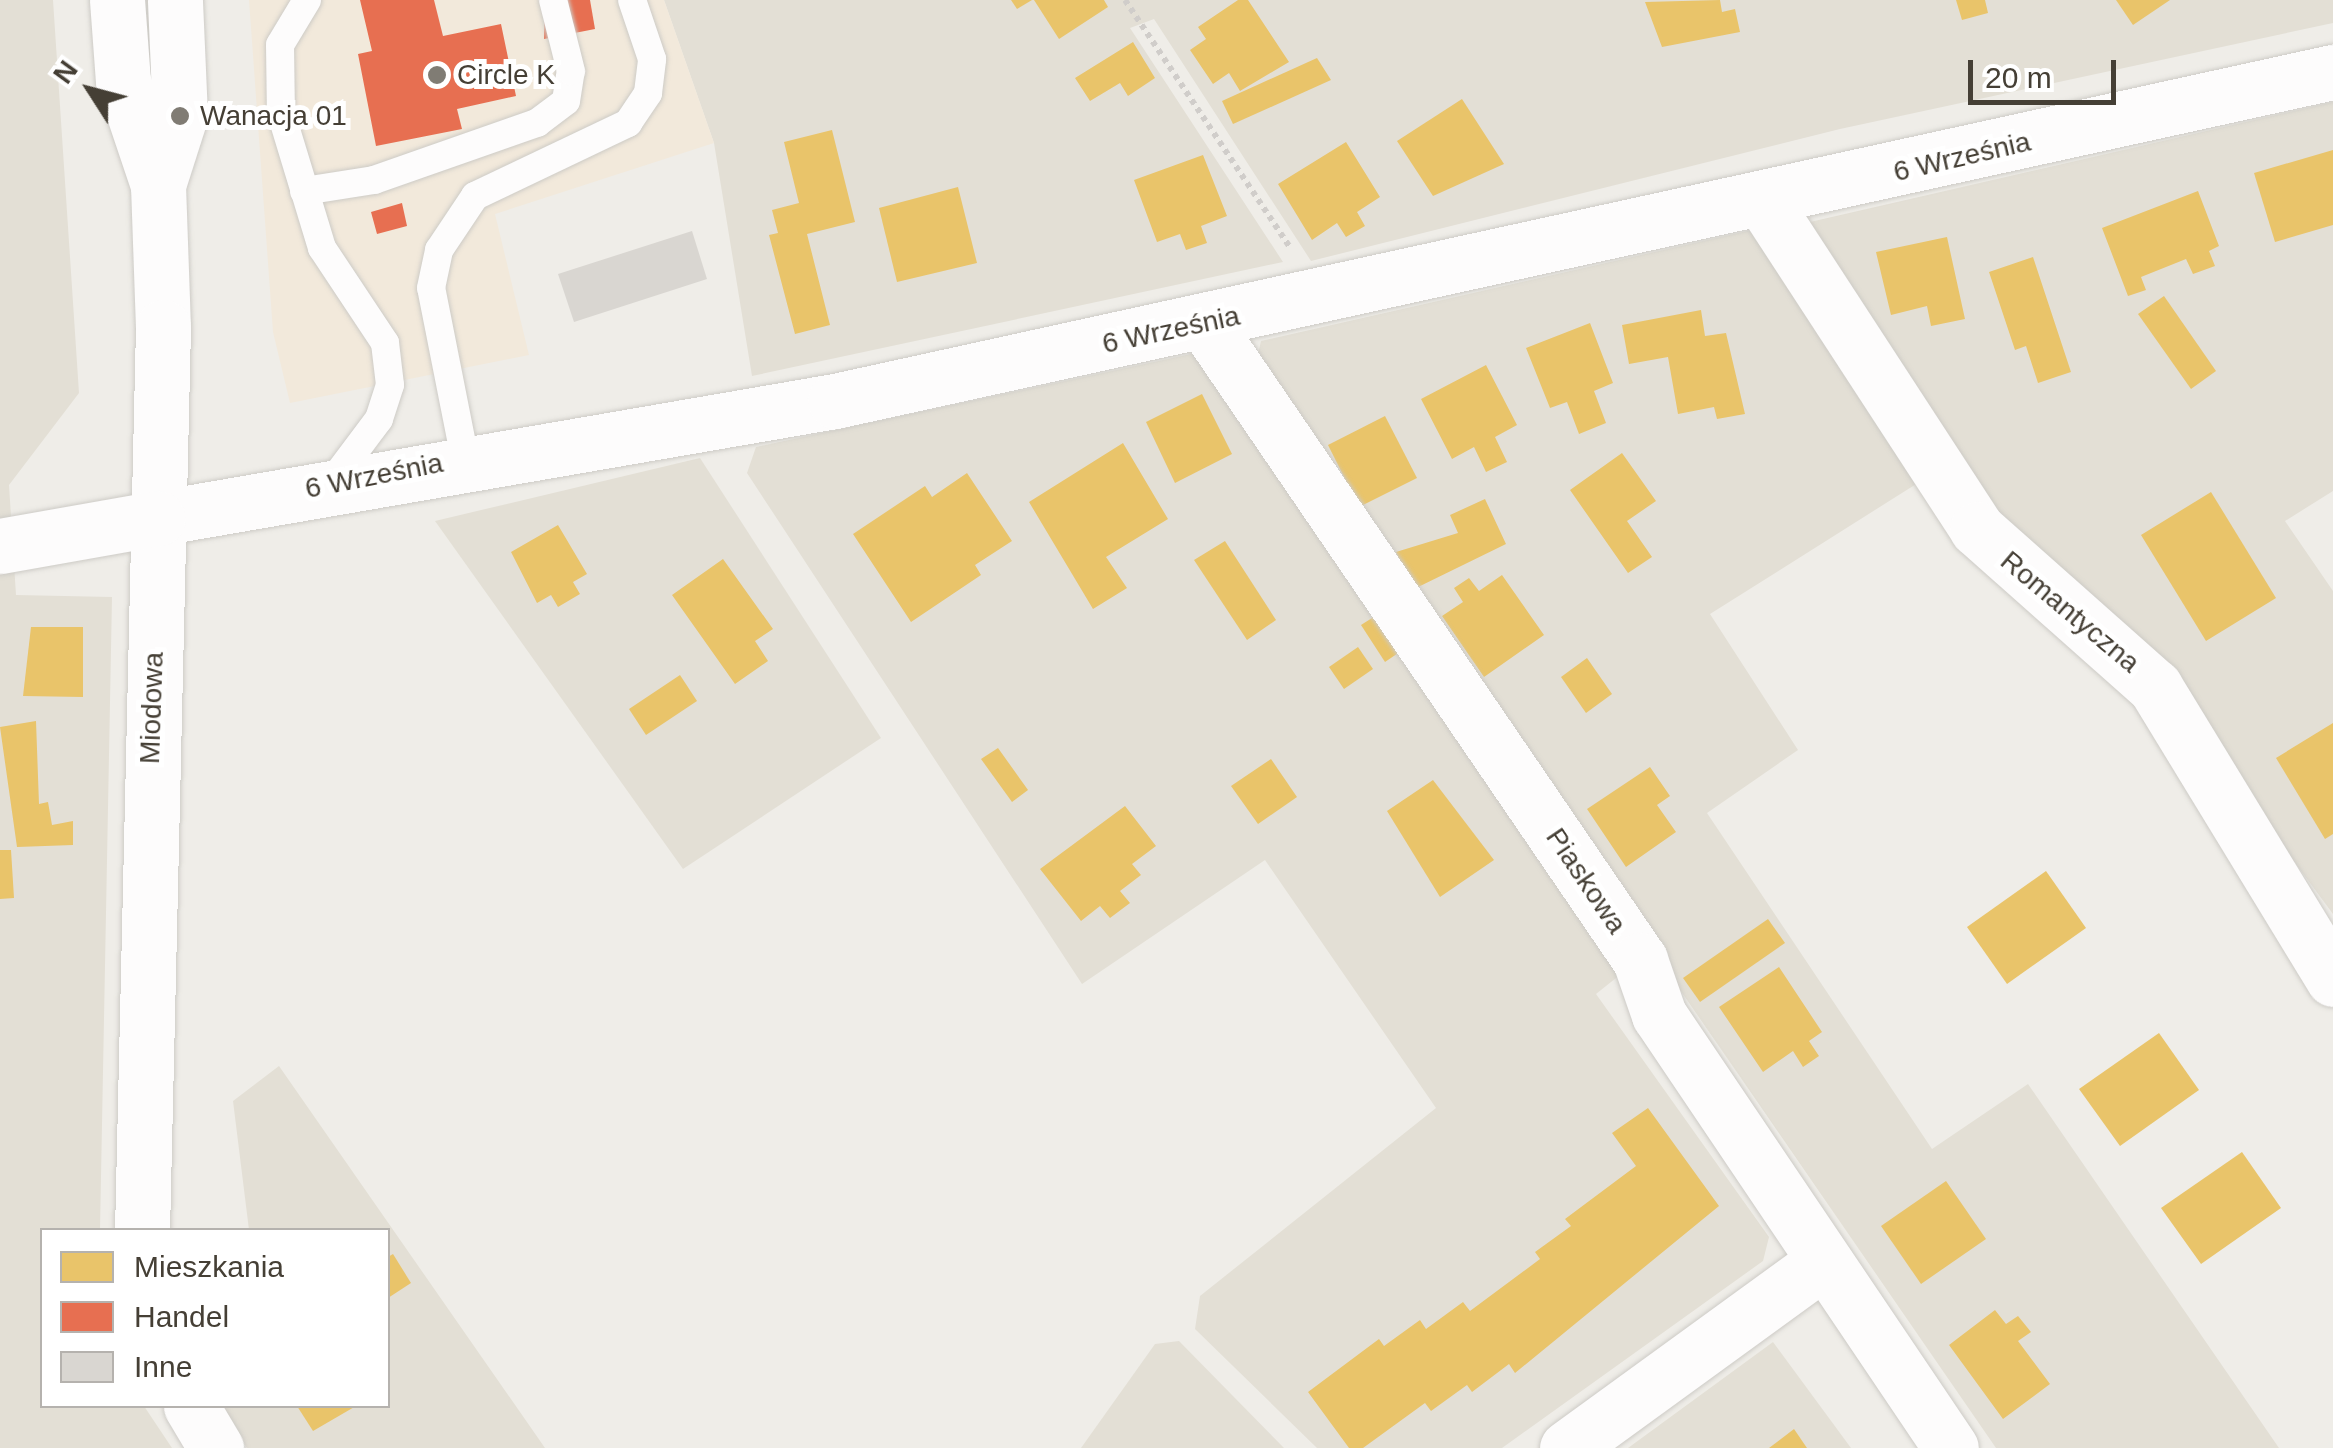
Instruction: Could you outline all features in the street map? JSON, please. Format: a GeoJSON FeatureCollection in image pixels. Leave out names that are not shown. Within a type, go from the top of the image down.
{"type":"FeatureCollection","features":[{"type":"Feature","properties":{"kind":"street","name":"Miodowa"},"geometry":{"type":"LineString","coordinates":[[116,0],[123,82],[158,186]]}},
{"type":"Feature","properties":{"kind":"street","name":"Miodowa"},"geometry":{"type":"LineString","coordinates":[[142,1228],[158,518],[158,186],[180,116],[175,0]]}},
{"type":"Feature","properties":{"kind":"street","name":"6 Września"},"geometry":{"type":"LineString","coordinates":[[0,546],[466,459],[834,401],[1325,300],[2333,72]]}},
{"type":"Feature","properties":{"kind":"street","name":"Romantyczna"},"geometry":{"type":"LineString","coordinates":[[1764,202],[1978,529],[2150,680],[2333,978]]}},
{"type":"Feature","properties":{"kind":"street","name":"Piaskowa"},"geometry":{"type":"LineString","coordinates":[[1204,322],[1640,960],[1659,1015],[1820,1264],[1951,1448]]}},
{"type":"Feature","properties":{"kind":"street"},"geometry":{"type":"LineString","coordinates":[[1567,1448],[1820,1264]]}},
{"type":"Feature","properties":{"kind":"street"},"geometry":{"type":"LineString","coordinates":[[192,1408],[216,1448]]}},
{"type":"Feature","properties":{"kind":"lane"},"geometry":{"type":"LineString","coordinates":[[308,0],[280,45],[282,113],[322,248],[385,343],[390,384],[379,419],[330,484]]}},
{"type":"Feature","properties":{"kind":"lane"},"geometry":{"type":"LineString","coordinates":[[304,191],[374,180],[537,123],[566,101],[571,71],[553,0]]}},
{"type":"Feature","properties":{"kind":"lane"},"geometry":{"type":"LineString","coordinates":[[466,459],[431,288],[440,250],[474,196],[628,122],[648,93],[652,59],[632,0]]}},
{"type":"Feature","properties":{"kind":"path"},"geometry":{"type":"LineString","coordinates":[[1126,0],[1325,300]]}},
{"type":"Feature","properties":{"kind":"shaded area"},"geometry":{"type":"Polygon","coordinates":[[[0,0],[53,0],[79,393],[9,485],[16,595],[112,597],[100,1228],[40,1228],[40,1408],[145,1408],[172,1448],[0,1448],[0,0]]]}},
{"type":"Feature","properties":{"kind":"shaded area"},"geometry":{"type":"Polygon","coordinates":[[[249,0],[664,0],[714,143],[495,214],[529,355],[290,403],[273,332],[249,0]]]}},
{"type":"Feature","properties":{"kind":"shaded area"},"geometry":{"type":"Polygon","coordinates":[[[664,0],[2333,0],[2333,23],[1840,129],[1311,261],[1154,19],[1130,28],[1283,262],[752,376],[714,143],[664,0]]]}},
{"type":"Feature","properties":{"kind":"shaded area"},"geometry":{"type":"Polygon","coordinates":[[[2333,102],[2333,491],[2285,521],[2333,591],[2333,914],[2119,625],[1986,522],[1797,225],[2333,102]]]}},
{"type":"Feature","properties":{"kind":"shaded area"},"geometry":{"type":"Polygon","coordinates":[[[1756,229],[1921,481],[1710,614],[1798,750],[1707,813],[1932,1149],[2028,1084],[2279,1448],[1996,1448],[1254,372],[1261,341],[1756,229]]]}},
{"type":"Feature","properties":{"kind":"shaded area"},"geometry":{"type":"Polygon","coordinates":[[[1191,354],[1216,365],[1631,966],[1596,994],[1769,1237],[1763,1261],[1502,1448],[1317,1448],[1195,1329],[1200,1296],[1436,1108],[1265,860],[1082,984],[747,473],[756,447],[1191,354]]]}},
{"type":"Feature","properties":{"kind":"shaded area"},"geometry":{"type":"Polygon","coordinates":[[[700,458],[881,738],[683,869],[435,521],[700,458]]]}},
{"type":"Feature","properties":{"kind":"shaded area"},"geometry":{"type":"Polygon","coordinates":[[[279,1066],[545,1448],[247,1448],[221,1408],[390,1408],[390,1228],[249,1228],[233,1101],[279,1066]]]}},
{"type":"Feature","properties":{"kind":"shaded area"},"geometry":{"type":"Polygon","coordinates":[[[1179,1341],[1284,1448],[1081,1448],[1155,1344],[1179,1341]]]}},
{"type":"Feature","properties":{"kind":"shaded area"},"geometry":{"type":"Polygon","coordinates":[[[1773,1342],[1851,1448],[1628,1448],[1773,1342]]]}},
{"type":"Feature","properties":{"kind":"building: Mieszkania"},"geometry":{"type":"Polygon","coordinates":[[[1011,0],[1032,0],[1017,9],[1011,0]]]}},
{"type":"Feature","properties":{"kind":"building: Mieszkania"},"geometry":{"type":"Polygon","coordinates":[[[1034,0],[1104,0],[1108,7],[1059,39],[1034,0]]]}},
{"type":"Feature","properties":{"kind":"building: Mieszkania"},"geometry":{"type":"Polygon","coordinates":[[[1238,0],[1248,0],[1289,62],[1240,91],[1229,73],[1213,84],[1190,50],[1206,39],[1198,27],[1238,0]]]}},
{"type":"Feature","properties":{"kind":"building: Mieszkania"},"geometry":{"type":"Polygon","coordinates":[[[1720,0],[1722,12],[1735,9],[1740,32],[1662,47],[1645,2],[1720,0]]]}},
{"type":"Feature","properties":{"kind":"building: Mieszkania"},"geometry":{"type":"Polygon","coordinates":[[[1956,0],[1985,0],[1988,13],[1962,20],[1956,0]]]}},
{"type":"Feature","properties":{"kind":"building: Mieszkania"},"geometry":{"type":"Polygon","coordinates":[[[2116,0],[2170,0],[2133,25],[2116,0]]]}},
{"type":"Feature","properties":{"kind":"building: Mieszkania"},"geometry":{"type":"Polygon","coordinates":[[[1133,42],[1155,78],[1128,96],[1120,83],[1090,101],[1075,78],[1133,42]]]}},
{"type":"Feature","properties":{"kind":"building: Mieszkania"},"geometry":{"type":"Polygon","coordinates":[[[1317,58],[1331,80],[1233,124],[1222,101],[1317,58]]]}},
{"type":"Feature","properties":{"kind":"building: Mieszkania"},"geometry":{"type":"Polygon","coordinates":[[[1462,99],[1504,164],[1433,196],[1397,141],[1462,99]]]}},
{"type":"Feature","properties":{"kind":"building: Mieszkania"},"geometry":{"type":"Polygon","coordinates":[[[832,130],[855,222],[807,234],[830,325],[795,334],[769,235],[778,233],[772,210],[799,203],[784,142],[832,130]]]}},
{"type":"Feature","properties":{"kind":"building: Mieszkania"},"geometry":{"type":"Polygon","coordinates":[[[1346,142],[1380,197],[1357,212],[1365,226],[1346,237],[1337,223],[1312,240],[1278,184],[1346,142]]]}},
{"type":"Feature","properties":{"kind":"building: Mieszkania"},"geometry":{"type":"Polygon","coordinates":[[[2333,150],[2333,225],[2275,242],[2254,173],[2333,150]]]}},
{"type":"Feature","properties":{"kind":"building: Mieszkania"},"geometry":{"type":"Polygon","coordinates":[[[1203,155],[1227,216],[1201,226],[1207,243],[1186,250],[1180,234],[1157,242],[1134,180],[1203,155]]]}},
{"type":"Feature","properties":{"kind":"building: Mieszkania"},"geometry":{"type":"Polygon","coordinates":[[[958,187],[977,263],[897,282],[879,208],[958,187]]]}},
{"type":"Feature","properties":{"kind":"building: Mieszkania"},"geometry":{"type":"Polygon","coordinates":[[[2198,191],[2219,246],[2209,251],[2215,266],[2193,274],[2186,259],[2141,277],[2146,290],[2128,296],[2102,228],[2198,191]]]}},
{"type":"Feature","properties":{"kind":"building: Mieszkania"},"geometry":{"type":"Polygon","coordinates":[[[1947,237],[1965,319],[1931,326],[1927,306],[1891,315],[1876,252],[1947,237]]]}},
{"type":"Feature","properties":{"kind":"building: Mieszkania"},"geometry":{"type":"Polygon","coordinates":[[[2033,257],[2071,372],[2038,383],[2026,346],[2015,350],[1989,272],[2033,257]]]}},
{"type":"Feature","properties":{"kind":"building: Mieszkania"},"geometry":{"type":"Polygon","coordinates":[[[2164,296],[2216,371],[2191,389],[2138,314],[2164,296]]]}},
{"type":"Feature","properties":{"kind":"building: Mieszkania"},"geometry":{"type":"Polygon","coordinates":[[[1701,310],[1705,336],[1726,333],[1745,414],[1717,419],[1714,407],[1678,414],[1668,357],[1629,364],[1622,325],[1701,310]]]}},
{"type":"Feature","properties":{"kind":"building: Mieszkania"},"geometry":{"type":"Polygon","coordinates":[[[1590,323],[1613,383],[1594,391],[1606,423],[1579,434],[1567,402],[1550,408],[1526,348],[1590,323]]]}},
{"type":"Feature","properties":{"kind":"building: Mieszkania"},"geometry":{"type":"Polygon","coordinates":[[[1486,365],[1517,425],[1495,437],[1507,462],[1486,472],[1474,447],[1452,459],[1421,399],[1486,365]]]}},
{"type":"Feature","properties":{"kind":"building: Mieszkania"},"geometry":{"type":"Polygon","coordinates":[[[1202,394],[1232,454],[1175,483],[1146,422],[1202,394]]]}},
{"type":"Feature","properties":{"kind":"building: Mieszkania"},"geometry":{"type":"Polygon","coordinates":[[[1385,416],[1417,478],[1359,507],[1328,445],[1385,416]]]}},
{"type":"Feature","properties":{"kind":"building: Mieszkania"},"geometry":{"type":"Polygon","coordinates":[[[1123,443],[1168,519],[1106,557],[1127,588],[1093,609],[1029,502],[1123,443]]]}},
{"type":"Feature","properties":{"kind":"building: Mieszkania"},"geometry":{"type":"Polygon","coordinates":[[[1622,453],[1656,501],[1627,521],[1652,557],[1628,573],[1570,490],[1622,453]]]}},
{"type":"Feature","properties":{"kind":"building: Mieszkania"},"geometry":{"type":"Polygon","coordinates":[[[967,473],[1012,541],[975,565],[981,575],[911,622],[853,534],[925,486],[932,497],[967,473]]]}},
{"type":"Feature","properties":{"kind":"building: Mieszkania"},"geometry":{"type":"Polygon","coordinates":[[[2211,492],[2276,598],[2206,641],[2141,535],[2211,492]]]}},
{"type":"Feature","properties":{"kind":"building: Mieszkania"},"geometry":{"type":"Polygon","coordinates":[[[1485,499],[1506,544],[1414,589],[1396,552],[1458,533],[1450,515],[1485,499]]]}},
{"type":"Feature","properties":{"kind":"building: Mieszkania"},"geometry":{"type":"Polygon","coordinates":[[[558,525],[587,574],[573,582],[580,594],[558,607],[551,595],[537,603],[511,552],[558,525]]]}},
{"type":"Feature","properties":{"kind":"building: Mieszkania"},"geometry":{"type":"Polygon","coordinates":[[[1225,541],[1276,620],[1247,640],[1194,560],[1225,541]]]}},
{"type":"Feature","properties":{"kind":"building: Mieszkania"},"geometry":{"type":"Polygon","coordinates":[[[723,559],[773,629],[755,641],[768,661],[735,684],[672,595],[723,559]]]}},
{"type":"Feature","properties":{"kind":"building: Mieszkania"},"geometry":{"type":"Polygon","coordinates":[[[1502,575],[1544,635],[1484,677],[1442,616],[1463,602],[1454,588],[1469,578],[1479,591],[1502,575]]]}},
{"type":"Feature","properties":{"kind":"building: Mieszkania"},"geometry":{"type":"Polygon","coordinates":[[[1383,611],[1407,647],[1385,662],[1361,625],[1383,611]]]}},
{"type":"Feature","properties":{"kind":"building: Mieszkania"},"geometry":{"type":"Polygon","coordinates":[[[31,627],[83,627],[83,697],[23,696],[31,627]]]}},
{"type":"Feature","properties":{"kind":"building: Mieszkania"},"geometry":{"type":"Polygon","coordinates":[[[1358,647],[1373,669],[1344,689],[1329,667],[1358,647]]]}},
{"type":"Feature","properties":{"kind":"building: Mieszkania"},"geometry":{"type":"Polygon","coordinates":[[[1587,658],[1612,694],[1586,713],[1561,677],[1587,658]]]}},
{"type":"Feature","properties":{"kind":"building: Mieszkania"},"geometry":{"type":"Polygon","coordinates":[[[680,675],[697,701],[646,735],[629,709],[680,675]]]}},
{"type":"Feature","properties":{"kind":"building: Mieszkania"},"geometry":{"type":"Polygon","coordinates":[[[36,721],[39,804],[48,802],[52,825],[73,821],[73,845],[17,847],[0,727],[36,721]]]}},
{"type":"Feature","properties":{"kind":"building: Mieszkania"},"geometry":{"type":"Polygon","coordinates":[[[2333,723],[2333,834],[2325,839],[2276,758],[2333,723]]]}},
{"type":"Feature","properties":{"kind":"building: Mieszkania"},"geometry":{"type":"Polygon","coordinates":[[[998,748],[1028,790],[1012,802],[981,759],[998,748]]]}},
{"type":"Feature","properties":{"kind":"building: Mieszkania"},"geometry":{"type":"Polygon","coordinates":[[[1271,759],[1297,797],[1258,824],[1231,786],[1271,759]]]}},
{"type":"Feature","properties":{"kind":"building: Mieszkania"},"geometry":{"type":"Polygon","coordinates":[[[1650,767],[1670,796],[1657,805],[1676,832],[1626,867],[1587,809],[1650,767]]]}},
{"type":"Feature","properties":{"kind":"building: Mieszkania"},"geometry":{"type":"Polygon","coordinates":[[[1433,780],[1494,860],[1440,897],[1387,811],[1433,780]]]}},
{"type":"Feature","properties":{"kind":"building: Mieszkania"},"geometry":{"type":"Polygon","coordinates":[[[1125,806],[1156,846],[1132,864],[1141,875],[1120,891],[1130,903],[1110,918],[1100,906],[1081,921],[1040,869],[1125,806]]]}},
{"type":"Feature","properties":{"kind":"building: Mieszkania"},"geometry":{"type":"Polygon","coordinates":[[[0,850],[11,850],[14,898],[0,899],[0,850]]]}},
{"type":"Feature","properties":{"kind":"building: Mieszkania"},"geometry":{"type":"Polygon","coordinates":[[[2046,871],[2086,928],[2007,984],[1967,927],[2046,871]]]}},
{"type":"Feature","properties":{"kind":"building: Mieszkania"},"geometry":{"type":"Polygon","coordinates":[[[1768,919],[1785,943],[1700,1002],[1683,978],[1768,919]]]}},
{"type":"Feature","properties":{"kind":"building: Mieszkania"},"geometry":{"type":"Polygon","coordinates":[[[1779,967],[1822,1032],[1809,1041],[1819,1056],[1803,1067],[1793,1051],[1763,1072],[1719,1007],[1779,967]]]}},
{"type":"Feature","properties":{"kind":"building: Mieszkania"},"geometry":{"type":"Polygon","coordinates":[[[2159,1033],[2199,1090],[2120,1146],[2079,1089],[2159,1033]]]}},
{"type":"Feature","properties":{"kind":"building: Mieszkania"},"geometry":{"type":"Polygon","coordinates":[[[1648,1108],[1719,1206],[1515,1373],[1509,1364],[1472,1392],[1467,1385],[1431,1411],[1425,1403],[1363,1448],[1349,1448],[1308,1392],[1379,1339],[1384,1346],[1420,1320],[1426,1329],[1463,1302],[1470,1311],[1540,1259],[1535,1252],[1571,1226],[1565,1219],[1636,1166],[1612,1133],[1648,1108]]]}},
{"type":"Feature","properties":{"kind":"building: Mieszkania"},"geometry":{"type":"Polygon","coordinates":[[[2242,1152],[2281,1208],[2201,1264],[2161,1208],[2242,1152]]]}},
{"type":"Feature","properties":{"kind":"building: Mieszkania"},"geometry":{"type":"Polygon","coordinates":[[[1946,1181],[1986,1239],[1921,1284],[1881,1226],[1946,1181]]]}},
{"type":"Feature","properties":{"kind":"building: Mieszkania"},"geometry":{"type":"Polygon","coordinates":[[[393,1254],[411,1283],[390,1297],[393,1254]]]}},
{"type":"Feature","properties":{"kind":"building: Mieszkania"},"geometry":{"type":"Polygon","coordinates":[[[1995,1310],[2006,1324],[2018,1316],[2031,1332],[2018,1341],[2050,1384],[2003,1419],[1949,1345],[1995,1310]]]}},
{"type":"Feature","properties":{"kind":"building: Mieszkania"},"geometry":{"type":"Polygon","coordinates":[[[298,1408],[353,1408],[313,1431],[298,1408]]]}},
{"type":"Feature","properties":{"kind":"building: Mieszkania"},"geometry":{"type":"Polygon","coordinates":[[[1794,1429],[1807,1448],[1769,1448],[1794,1429]]]}},
{"type":"Feature","properties":{"kind":"building: Handel","name":"Circle K"},"geometry":{"type":"Polygon","coordinates":[[[360,0],[434,0],[443,36],[501,24],[516,96],[457,109],[462,129],[376,146],[358,54],[372,51],[360,0]]]}},
{"type":"Feature","properties":{"kind":"building: Handel"},"geometry":{"type":"Polygon","coordinates":[[[545,0],[590,0],[595,29],[544,39],[545,0]]]}},
{"type":"Feature","properties":{"kind":"building: Handel"},"geometry":{"type":"Polygon","coordinates":[[[402,203],[407,226],[377,234],[371,212],[402,203]]]}},
{"type":"Feature","properties":{"kind":"building: Inne"},"geometry":{"type":"Polygon","coordinates":[[[692,231],[707,279],[574,322],[558,274],[692,231]]]}},
{"type":"Feature","properties":{"kind":"place","name":"Circle K"},"geometry":{"type":"Point","coordinates":[437,75]}},
{"type":"Feature","properties":{"kind":"place","name":"Wanacja 01"},"geometry":{"type":"Point","coordinates":[180,116]}}]}
